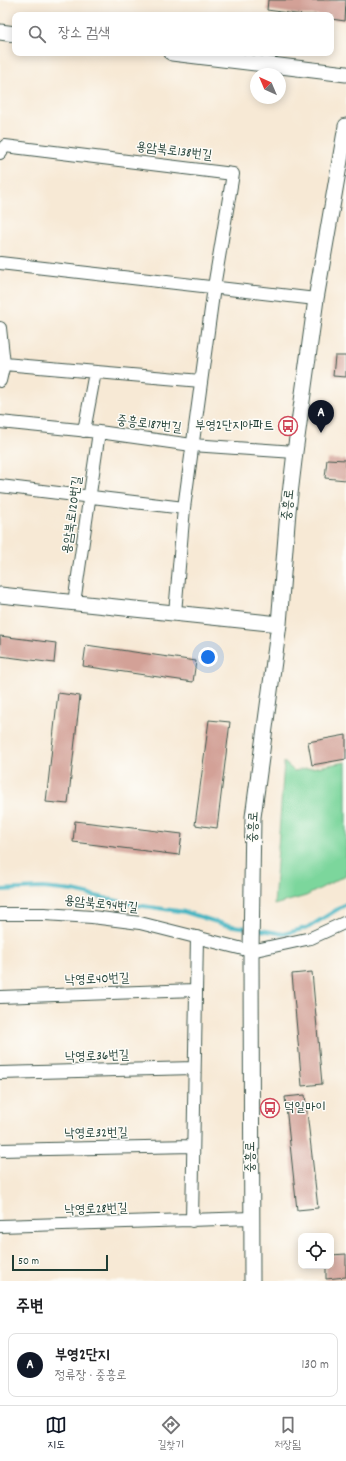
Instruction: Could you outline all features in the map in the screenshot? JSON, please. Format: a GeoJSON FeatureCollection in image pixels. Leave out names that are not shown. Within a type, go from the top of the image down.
{"type":"FeatureCollection","features":[{"type":"Feature","properties":{"kind":"street"},"geometry":{"type":"LineString","coordinates":[[0,32],[12,34]]}},
{"type":"Feature","properties":{"kind":"street"},"geometry":{"type":"LineString","coordinates":[[197,56],[346,74]]}},
{"type":"Feature","properties":{"kind":"street","name":"중흥로"},"geometry":{"type":"LineString","coordinates":[[252,1281],[251,945],[254,817],[279,624],[288,511],[295,452],[316,300],[346,126]]}},
{"type":"Feature","properties":{"kind":"street","name":"용암북로138번길"},"geometry":{"type":"LineString","coordinates":[[0,154],[5,146],[233,174],[214,287],[192,445]]}},
{"type":"Feature","properties":{"kind":"street"},"geometry":{"type":"LineString","coordinates":[[0,263],[316,300]]}},
{"type":"Feature","properties":{"kind":"street"},"geometry":{"type":"LineString","coordinates":[[0,328],[4,364],[0,381]]}},
{"type":"Feature","properties":{"kind":"street"},"geometry":{"type":"LineString","coordinates":[[4,364],[201,381]]}},
{"type":"Feature","properties":{"kind":"street"},"geometry":{"type":"LineString","coordinates":[[84,431],[95,372]]}},
{"type":"Feature","properties":{"kind":"street","name":"중흥로187번길"},"geometry":{"type":"LineString","coordinates":[[0,422],[99,432],[192,445],[295,452]]}},
{"type":"Feature","properties":{"kind":"street","name":"용암북로120번길"},"geometry":{"type":"LineString","coordinates":[[74,602],[99,432]]}},
{"type":"Feature","properties":{"kind":"street"},"geometry":{"type":"LineString","coordinates":[[175,613],[184,508],[192,445]]}},
{"type":"Feature","properties":{"kind":"street"},"geometry":{"type":"LineString","coordinates":[[0,486],[184,508]]}},
{"type":"Feature","properties":{"kind":"street"},"geometry":{"type":"LineString","coordinates":[[0,595],[279,624]]}},
{"type":"Feature","properties":{"kind":"street","name":"용암북로94번길"},"geometry":{"type":"LineString","coordinates":[[0,914],[44,914],[92,917],[140,923],[197,937],[251,945]]}},
{"type":"Feature","properties":{"kind":"street"},"geometry":{"type":"LineString","coordinates":[[251,945],[311,938],[346,922]]}},
{"type":"Feature","properties":{"kind":"street"},"geometry":{"type":"LineString","coordinates":[[192,1221],[197,937]]}},
{"type":"Feature","properties":{"kind":"street","name":"낙영로40번길"},"geometry":{"type":"LineString","coordinates":[[0,997],[195,990]]}},
{"type":"Feature","properties":{"kind":"street","name":"낙영로36번길"},"geometry":{"type":"LineString","coordinates":[[0,1073],[194,1073]]}},
{"type":"Feature","properties":{"kind":"street","name":"낙영로32번길"},"geometry":{"type":"LineString","coordinates":[[0,1150],[193,1146]]}},
{"type":"Feature","properties":{"kind":"street","name":"낙영로28번길"},"geometry":{"type":"LineString","coordinates":[[0,1226],[252,1218]]}},
{"type":"Feature","properties":{"kind":"green space"},"geometry":{"type":"Polygon","coordinates":[[[284,762],[294,771],[346,762],[346,875],[306,896],[274,905],[284,762]]]}},
{"type":"Feature","properties":{"kind":"building"},"geometry":{"type":"Polygon","coordinates":[[[268,0],[346,0],[345,21],[334,19],[334,12],[281,12],[267,10],[268,0]]]}},
{"type":"Feature","properties":{"kind":"building"},"geometry":{"type":"Polygon","coordinates":[[[335,356],[346,356],[346,377],[333,376],[335,356]]]}},
{"type":"Feature","properties":{"kind":"building"},"geometry":{"type":"Polygon","coordinates":[[[327,459],[346,460],[346,480],[325,478],[327,459]]]}},
{"type":"Feature","properties":{"kind":"building"},"geometry":{"type":"Polygon","coordinates":[[[0,636],[56,643],[54,663],[0,656],[0,636]]]}},
{"type":"Feature","properties":{"kind":"building"},"geometry":{"type":"Polygon","coordinates":[[[86,645],[196,661],[193,682],[83,666],[86,645]]]}},
{"type":"Feature","properties":{"kind":"building"},"geometry":{"type":"Polygon","coordinates":[[[58,693],[80,696],[68,804],[46,802],[58,693]]]}},
{"type":"Feature","properties":{"kind":"building"},"geometry":{"type":"Polygon","coordinates":[[[209,720],[230,722],[217,828],[195,825],[209,720]]]}},
{"type":"Feature","properties":{"kind":"building"},"geometry":{"type":"Polygon","coordinates":[[[346,735],[346,759],[312,765],[308,742],[346,735]]]}},
{"type":"Feature","properties":{"kind":"building"},"geometry":{"type":"Polygon","coordinates":[[[75,821],[182,834],[179,855],[73,842],[75,821]]]}},
{"type":"Feature","properties":{"kind":"building"},"geometry":{"type":"Polygon","coordinates":[[[312,972],[322,1084],[302,1086],[292,974],[312,972]]]}},
{"type":"Feature","properties":{"kind":"building"},"geometry":{"type":"Polygon","coordinates":[[[305,1095],[318,1208],[297,1210],[285,1097],[305,1095]]]}},
{"type":"Feature","properties":{"kind":"building"},"geometry":{"type":"Polygon","coordinates":[[[346,1254],[346,1277],[326,1279],[326,1269],[334,1269],[334,1255],[346,1254]]]}},
{"type":"Feature","properties":{"kind":"waterway"},"geometry":{"type":"LineString","coordinates":[[0,890],[42,888],[73,891],[136,905],[185,912],[226,925],[248,928]]}},
{"type":"Feature","properties":{"kind":"waterway"},"geometry":{"type":"LineString","coordinates":[[255,929],[284,934],[309,927],[346,904]]}},
{"type":"Feature","properties":{"kind":"place","name":"부영2단지아파트"},"geometry":{"type":"Point","coordinates":[288,426]}},
{"type":"Feature","properties":{"kind":"place","name":"부영2단지"},"geometry":{"type":"Point","coordinates":[321,433]}},
{"type":"Feature","properties":{"kind":"place","name":"덕일마이"},"geometry":{"type":"Point","coordinates":[270,1108]}}]}
